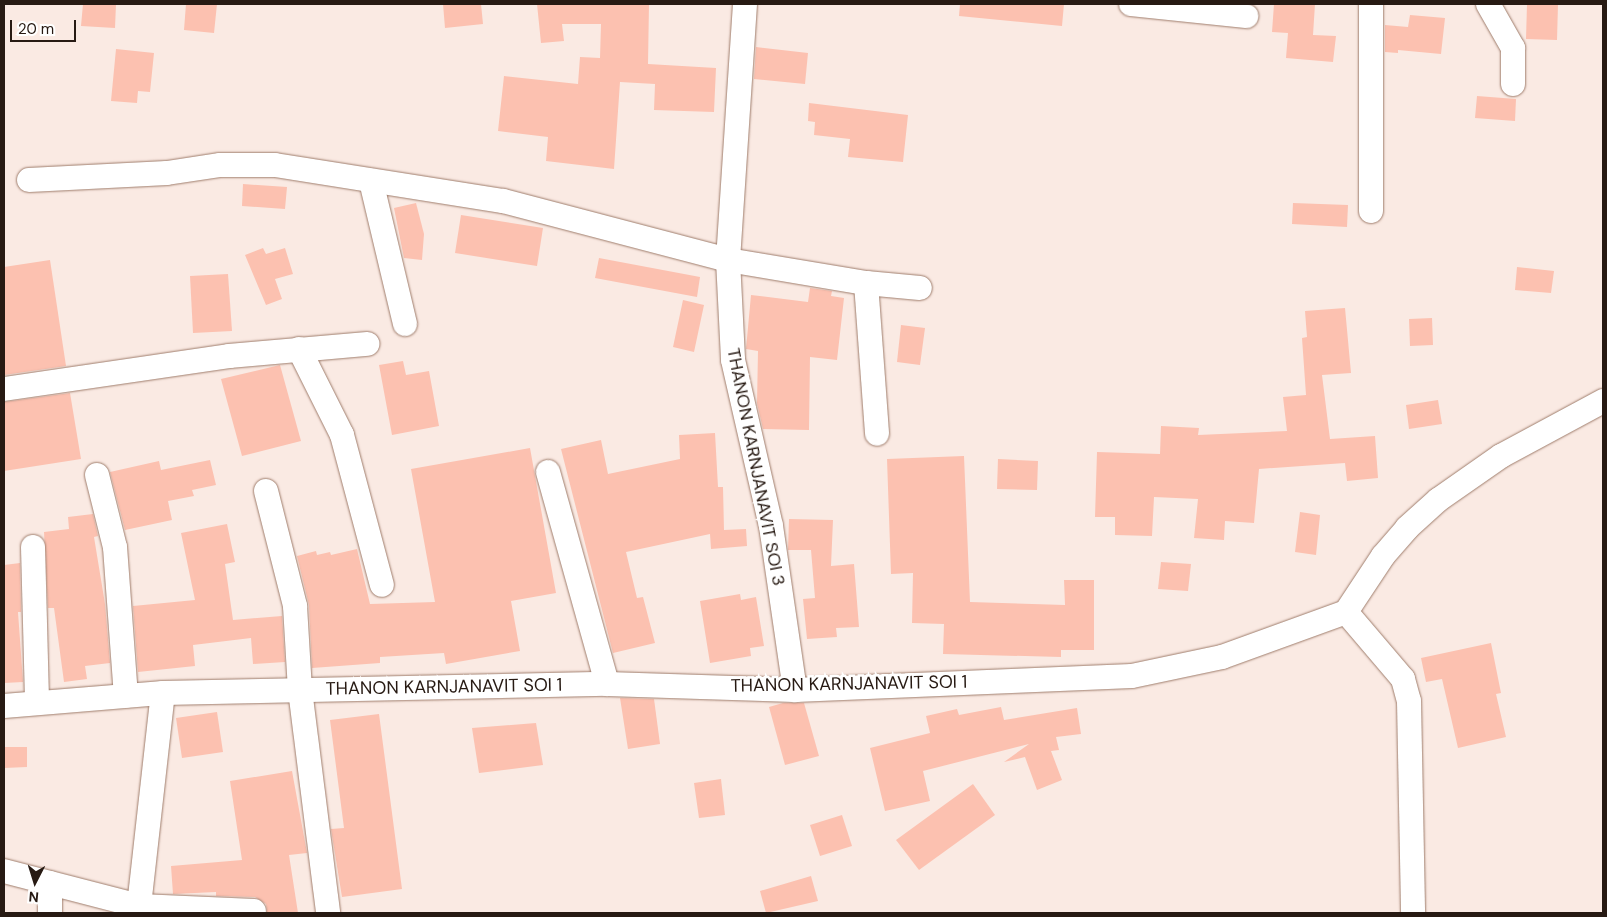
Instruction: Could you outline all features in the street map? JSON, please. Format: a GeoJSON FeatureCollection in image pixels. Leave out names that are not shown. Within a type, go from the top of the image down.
{"type":"FeatureCollection","features":[{"type":"Feature","properties":{"kind":"street","name":"THANON KARNJANAVIT SOI 3"},"geometry":{"type":"LineString","coordinates":[[745,4],[728,260],[733,360],[772,526],[795,690]]}},
{"type":"Feature","properties":{"kind":"street"},"geometry":{"type":"LineString","coordinates":[[1131,4],[1183,7],[1246,16]]}},
{"type":"Feature","properties":{"kind":"street"},"geometry":{"type":"LineString","coordinates":[[1370,4],[1371,211]]}},
{"type":"Feature","properties":{"kind":"street"},"geometry":{"type":"LineString","coordinates":[[1488,4],[1513,48],[1512,84]]}},
{"type":"Feature","properties":{"kind":"street"},"geometry":{"type":"LineString","coordinates":[[29,180],[167,173],[248,164],[503,201],[728,260],[866,283],[920,288]]}},
{"type":"Feature","properties":{"kind":"street"},"geometry":{"type":"LineString","coordinates":[[371,181],[405,324]]}},
{"type":"Feature","properties":{"kind":"street"},"geometry":{"type":"LineString","coordinates":[[866,283],[877,434]]}},
{"type":"Feature","properties":{"kind":"street"},"geometry":{"type":"LineString","coordinates":[[4,389],[229,356],[367,344]]}},
{"type":"Feature","properties":{"kind":"street"},"geometry":{"type":"LineString","coordinates":[[299,349],[342,434],[382,586]]}},
{"type":"Feature","properties":{"kind":"street"},"geometry":{"type":"LineString","coordinates":[[1413,913],[1410,700],[1403,679],[1346,612],[1383,556],[1407,528],[1438,500],[1501,456],[1603,401]]}},
{"type":"Feature","properties":{"kind":"street"},"geometry":{"type":"LineString","coordinates":[[548,472],[607,684]]}},
{"type":"Feature","properties":{"kind":"street"},"geometry":{"type":"LineString","coordinates":[[98,475],[115,547],[126,696]]}},
{"type":"Feature","properties":{"kind":"street"},"geometry":{"type":"LineString","coordinates":[[266,491],[295,606],[300,690],[328,913]]}},
{"type":"Feature","properties":{"kind":"street"},"geometry":{"type":"LineString","coordinates":[[33,547],[37,703]]}},
{"type":"Feature","properties":{"kind":"street","name":"THANON KARNJANAVIT SOI 1"},"geometry":{"type":"LineString","coordinates":[[4,706],[163,693],[607,684],[795,690],[1132,676],[1222,657],[1346,612]]}},
{"type":"Feature","properties":{"kind":"street"},"geometry":{"type":"LineString","coordinates":[[139,906],[163,693]]}},
{"type":"Feature","properties":{"kind":"street"},"geometry":{"type":"LineString","coordinates":[[4,871],[139,906],[254,911]]}},
{"type":"Feature","properties":{"kind":"street"},"geometry":{"type":"LineString","coordinates":[[50,883],[50,913]]}},
{"type":"Feature","properties":{"kind":"building"},"geometry":{"type":"Polygon","coordinates":[[[83,4],[116,4],[115,28],[81,26],[83,4]]]}},
{"type":"Feature","properties":{"kind":"building"},"geometry":{"type":"Polygon","coordinates":[[[186,4],[217,4],[214,33],[184,30],[186,4]]]}},
{"type":"Feature","properties":{"kind":"building"},"geometry":{"type":"Polygon","coordinates":[[[443,4],[481,4],[483,24],[445,28],[443,4]]]}},
{"type":"Feature","properties":{"kind":"building"},"geometry":{"type":"Polygon","coordinates":[[[537,4],[649,4],[648,64],[716,68],[714,112],[654,110],[655,84],[620,82],[614,169],[546,161],[548,137],[498,131],[504,76],[578,84],[580,57],[600,58],[601,24],[562,24],[564,41],[541,43],[537,4]]]}},
{"type":"Feature","properties":{"kind":"building"},"geometry":{"type":"Polygon","coordinates":[[[960,4],[1064,4],[1062,26],[959,16],[960,4]]]}},
{"type":"Feature","properties":{"kind":"building"},"geometry":{"type":"Polygon","coordinates":[[[1274,4],[1315,4],[1313,35],[1336,36],[1333,62],[1286,58],[1288,33],[1272,32],[1274,4]]]}},
{"type":"Feature","properties":{"kind":"building"},"geometry":{"type":"Polygon","coordinates":[[[1527,4],[1558,4],[1557,40],[1526,39],[1527,4]]]}},
{"type":"Feature","properties":{"kind":"building"},"geometry":{"type":"Polygon","coordinates":[[[1410,15],[1445,18],[1441,54],[1398,50],[1398,53],[1385,52],[1385,25],[1408,27],[1410,15]]]}},
{"type":"Feature","properties":{"kind":"building"},"geometry":{"type":"Polygon","coordinates":[[[756,47],[808,53],[805,84],[754,79],[756,47]]]}},
{"type":"Feature","properties":{"kind":"building"},"geometry":{"type":"Polygon","coordinates":[[[116,49],[154,53],[150,92],[138,91],[137,103],[111,101],[116,49]]]}},
{"type":"Feature","properties":{"kind":"building"},"geometry":{"type":"Polygon","coordinates":[[[1477,96],[1516,99],[1515,121],[1475,118],[1477,96]]]}},
{"type":"Feature","properties":{"kind":"building"},"geometry":{"type":"Polygon","coordinates":[[[809,103],[908,115],[903,162],[848,157],[850,139],[814,135],[815,122],[808,121],[809,103]]]}},
{"type":"Feature","properties":{"kind":"building"},"geometry":{"type":"Polygon","coordinates":[[[243,184],[287,187],[285,209],[242,206],[243,184]]]}},
{"type":"Feature","properties":{"kind":"building"},"geometry":{"type":"Polygon","coordinates":[[[416,203],[424,234],[422,260],[404,258],[394,208],[416,203]]]}},
{"type":"Feature","properties":{"kind":"building"},"geometry":{"type":"Polygon","coordinates":[[[1293,203],[1348,205],[1347,227],[1292,224],[1293,203]]]}},
{"type":"Feature","properties":{"kind":"building"},"geometry":{"type":"Polygon","coordinates":[[[461,215],[543,228],[537,266],[455,253],[461,215]]]}},
{"type":"Feature","properties":{"kind":"building"},"geometry":{"type":"Polygon","coordinates":[[[263,248],[266,254],[285,248],[293,274],[275,279],[282,299],[266,305],[245,255],[263,248]]]}},
{"type":"Feature","properties":{"kind":"building"},"geometry":{"type":"Polygon","coordinates":[[[599,258],[700,277],[697,297],[595,278],[599,258]]]}},
{"type":"Feature","properties":{"kind":"building"},"geometry":{"type":"Polygon","coordinates":[[[50,260],[66,366],[4,375],[4,267],[50,260]]]}},
{"type":"Feature","properties":{"kind":"building"},"geometry":{"type":"Polygon","coordinates":[[[1517,267],[1554,271],[1551,293],[1515,290],[1517,267]]]}},
{"type":"Feature","properties":{"kind":"building"},"geometry":{"type":"Polygon","coordinates":[[[228,274],[232,331],[193,333],[190,276],[228,274]]]}},
{"type":"Feature","properties":{"kind":"building"},"geometry":{"type":"Polygon","coordinates":[[[810,288],[832,291],[831,296],[844,298],[837,360],[810,357],[809,430],[763,429],[757,403],[758,351],[746,349],[751,295],[808,302],[810,288]]]}},
{"type":"Feature","properties":{"kind":"building"},"geometry":{"type":"Polygon","coordinates":[[[683,300],[704,305],[694,352],[673,347],[683,300]]]}},
{"type":"Feature","properties":{"kind":"building"},"geometry":{"type":"Polygon","coordinates":[[[1345,308],[1351,373],[1322,375],[1330,439],[1375,436],[1378,478],[1347,481],[1345,463],[1259,469],[1254,523],[1225,521],[1224,540],[1194,538],[1198,499],[1154,497],[1152,536],[1115,535],[1115,517],[1095,517],[1097,452],[1160,454],[1161,426],[1199,428],[1198,435],[1287,431],[1283,397],[1306,395],[1302,338],[1307,337],[1305,311],[1345,308]]]}},
{"type":"Feature","properties":{"kind":"building"},"geometry":{"type":"Polygon","coordinates":[[[1432,318],[1433,345],[1410,346],[1409,319],[1432,318]]]}},
{"type":"Feature","properties":{"kind":"building"},"geometry":{"type":"Polygon","coordinates":[[[901,325],[925,328],[920,365],[897,362],[901,325]]]}},
{"type":"Feature","properties":{"kind":"building"},"geometry":{"type":"Polygon","coordinates":[[[403,361],[406,375],[429,371],[439,426],[392,435],[379,365],[403,361]]]}},
{"type":"Feature","properties":{"kind":"building"},"geometry":{"type":"Polygon","coordinates":[[[280,365],[301,441],[242,456],[221,379],[280,365]]]}},
{"type":"Feature","properties":{"kind":"building"},"geometry":{"type":"Polygon","coordinates":[[[70,393],[81,459],[4,471],[4,402],[70,393]]]}},
{"type":"Feature","properties":{"kind":"building"},"geometry":{"type":"Polygon","coordinates":[[[1438,400],[1442,424],[1409,429],[1406,405],[1438,400]]]}},
{"type":"Feature","properties":{"kind":"building"},"geometry":{"type":"Polygon","coordinates":[[[715,433],[718,487],[723,487],[724,530],[746,529],[747,546],[711,549],[710,534],[626,552],[637,598],[643,597],[655,643],[613,653],[561,449],[601,440],[608,474],[680,459],[679,435],[715,433]]]}},
{"type":"Feature","properties":{"kind":"building"},"geometry":{"type":"Polygon","coordinates":[[[530,448],[556,593],[511,601],[520,651],[446,664],[444,653],[380,657],[380,663],[312,668],[309,605],[297,556],[316,551],[317,555],[330,552],[331,555],[357,549],[370,604],[435,602],[411,469],[530,448]]]}},
{"type":"Feature","properties":{"kind":"building"},"geometry":{"type":"Polygon","coordinates":[[[964,456],[970,602],[1065,605],[1064,580],[1094,580],[1094,650],[1061,650],[1061,657],[943,654],[944,624],[912,623],[913,573],[891,574],[887,459],[964,456]]]}},
{"type":"Feature","properties":{"kind":"building"},"geometry":{"type":"Polygon","coordinates":[[[998,459],[1038,461],[1037,490],[997,489],[998,459]]]}},
{"type":"Feature","properties":{"kind":"building"},"geometry":{"type":"Polygon","coordinates":[[[210,460],[216,485],[192,490],[194,496],[168,501],[172,520],[125,530],[110,472],[159,461],[161,470],[210,460]]]}},
{"type":"Feature","properties":{"kind":"building"},"geometry":{"type":"Polygon","coordinates":[[[1300,512],[1320,515],[1316,555],[1295,552],[1300,512]]]}},
{"type":"Feature","properties":{"kind":"building"},"geometry":{"type":"Polygon","coordinates":[[[93,514],[98,536],[94,537],[105,604],[110,663],[85,666],[87,679],[64,682],[54,608],[48,608],[44,532],[69,529],[68,517],[93,514]]]}},
{"type":"Feature","properties":{"kind":"building"},"geometry":{"type":"Polygon","coordinates":[[[789,519],[833,520],[831,566],[854,564],[859,627],[836,628],[837,637],[807,639],[803,599],[815,598],[811,550],[788,550],[789,519]]]}},
{"type":"Feature","properties":{"kind":"building"},"geometry":{"type":"Polygon","coordinates":[[[227,524],[235,562],[225,564],[233,620],[282,616],[285,662],[253,664],[251,638],[193,645],[195,666],[138,672],[133,606],[195,600],[181,533],[227,524]]]}},
{"type":"Feature","properties":{"kind":"building"},"geometry":{"type":"Polygon","coordinates":[[[1161,562],[1191,564],[1188,591],[1158,589],[1161,562]]]}},
{"type":"Feature","properties":{"kind":"building"},"geometry":{"type":"Polygon","coordinates":[[[20,563],[21,612],[18,612],[23,682],[4,683],[4,565],[20,563]]]}},
{"type":"Feature","properties":{"kind":"building"},"geometry":{"type":"Polygon","coordinates":[[[740,594],[741,600],[756,597],[764,646],[750,648],[751,656],[710,663],[700,601],[740,594]]]}},
{"type":"Feature","properties":{"kind":"building"},"geometry":{"type":"Polygon","coordinates":[[[1491,643],[1501,693],[1496,694],[1506,737],[1458,748],[1442,679],[1426,682],[1421,658],[1491,643]]]}},
{"type":"Feature","properties":{"kind":"building"},"geometry":{"type":"Polygon","coordinates":[[[620,698],[654,699],[660,744],[628,749],[620,698]]]}},
{"type":"Feature","properties":{"kind":"building"},"geometry":{"type":"Polygon","coordinates":[[[783,703],[804,703],[819,756],[785,765],[769,707],[783,703]]]}},
{"type":"Feature","properties":{"kind":"building"},"geometry":{"type":"Polygon","coordinates":[[[1001,707],[1004,720],[1077,708],[1081,734],[1056,737],[1059,750],[1051,751],[1062,780],[1037,790],[1025,757],[1004,762],[1029,744],[923,771],[930,801],[885,811],[870,748],[930,733],[926,716],[957,709],[959,715],[1001,707]]]}},
{"type":"Feature","properties":{"kind":"building"},"geometry":{"type":"Polygon","coordinates":[[[217,712],[223,752],[182,758],[176,718],[217,712]]]}},
{"type":"Feature","properties":{"kind":"building"},"geometry":{"type":"Polygon","coordinates":[[[379,714],[402,889],[342,897],[331,829],[344,828],[330,720],[379,714]]]}},
{"type":"Feature","properties":{"kind":"building"},"geometry":{"type":"Polygon","coordinates":[[[536,723],[543,765],[479,773],[472,728],[536,723]]]}},
{"type":"Feature","properties":{"kind":"building"},"geometry":{"type":"Polygon","coordinates":[[[4,747],[27,747],[27,767],[4,768],[4,747]]]}},
{"type":"Feature","properties":{"kind":"building"},"geometry":{"type":"Polygon","coordinates":[[[292,771],[307,853],[289,855],[298,913],[267,913],[266,904],[255,897],[216,896],[216,892],[173,894],[171,866],[242,860],[230,781],[292,771]]]}},
{"type":"Feature","properties":{"kind":"building"},"geometry":{"type":"Polygon","coordinates":[[[721,779],[725,815],[699,818],[694,783],[721,779]]]}},
{"type":"Feature","properties":{"kind":"building"},"geometry":{"type":"Polygon","coordinates":[[[973,784],[995,815],[919,870],[896,840],[973,784]]]}},
{"type":"Feature","properties":{"kind":"building"},"geometry":{"type":"Polygon","coordinates":[[[842,815],[852,846],[820,856],[810,825],[842,815]]]}},
{"type":"Feature","properties":{"kind":"building"},"geometry":{"type":"Polygon","coordinates":[[[811,876],[818,901],[766,913],[760,891],[811,876]]]}}]}
